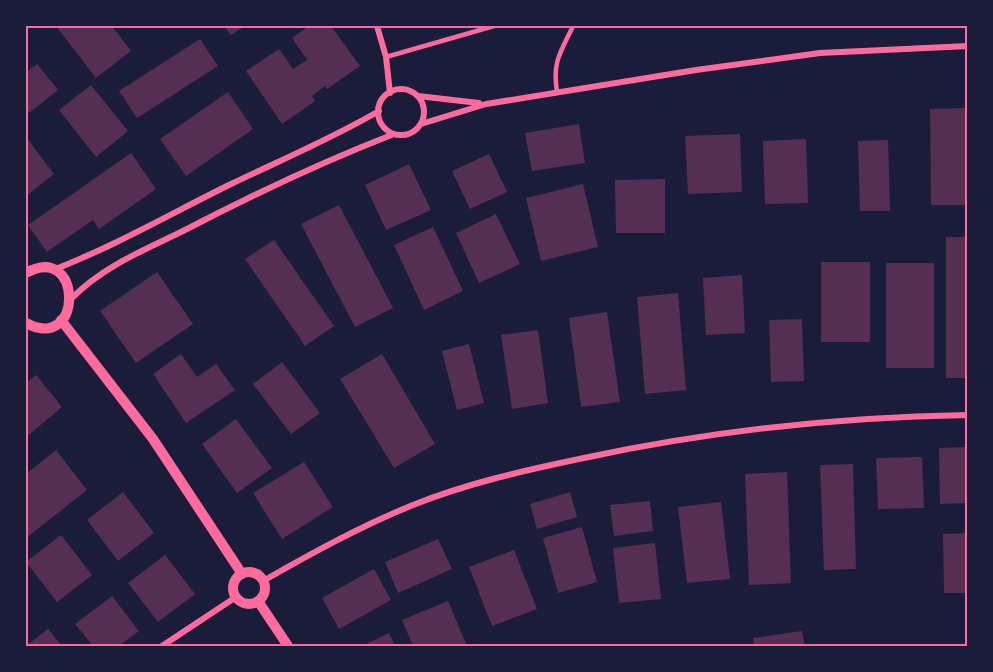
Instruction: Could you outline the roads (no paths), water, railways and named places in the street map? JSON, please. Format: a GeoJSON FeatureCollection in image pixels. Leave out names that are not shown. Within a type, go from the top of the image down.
{"type":"FeatureCollection","features":[{"type":"Feature","properties":{"kind":"street"},"geometry":{"type":"LineString","coordinates":[[377,26],[386,57],[390,93]]}},
{"type":"Feature","properties":{"kind":"street"},"geometry":{"type":"LineString","coordinates":[[71,299],[85,285],[112,266],[255,194],[394,134],[410,134],[422,124],[486,104],[820,52],[968,46]]}},
{"type":"Feature","properties":{"kind":"street"},"geometry":{"type":"LineString","coordinates":[[394,134],[382,125],[379,111],[380,103],[390,93],[404,90],[417,96],[486,104]]}},
{"type":"Feature","properties":{"kind":"street"},"geometry":{"type":"LineString","coordinates":[[417,96],[424,109],[422,124]]}},
{"type":"Feature","properties":{"kind":"street"},"geometry":{"type":"LineString","coordinates":[[52,270],[147,229],[229,185],[320,143],[379,111]]}},
{"type":"Feature","properties":{"kind":"street"},"geometry":{"type":"LineString","coordinates":[[26,273],[40,268],[52,270],[66,282],[71,299],[68,311],[61,320],[42,328],[26,323]]}},
{"type":"Feature","properties":{"kind":"street"},"geometry":{"type":"LineString","coordinates":[[61,320],[153,439],[242,574]]}},
{"type":"Feature","properties":{"kind":"street"},"geometry":{"type":"LineString","coordinates":[[263,581],[364,526],[413,505],[460,489],[542,467],[725,432],[853,419],[968,415]]}},
{"type":"Feature","properties":{"kind":"street"},"geometry":{"type":"LineString","coordinates":[[252,573],[263,581],[264,592],[258,602],[249,604],[236,597],[234,584],[242,574],[252,573]]}},
{"type":"Feature","properties":{"kind":"street"},"geometry":{"type":"LineString","coordinates":[[162,646],[236,597]]}},
{"type":"Feature","properties":{"kind":"street"},"geometry":{"type":"LineString","coordinates":[[258,602],[288,646]]}},
{"type":"Feature","properties":{"kind":"lane"},"geometry":{"type":"LineString","coordinates":[[386,57],[494,26]]}},
{"type":"Feature","properties":{"kind":"lane"},"geometry":{"type":"LineString","coordinates":[[557,92],[554,75],[556,60],[573,26]]}}]}
